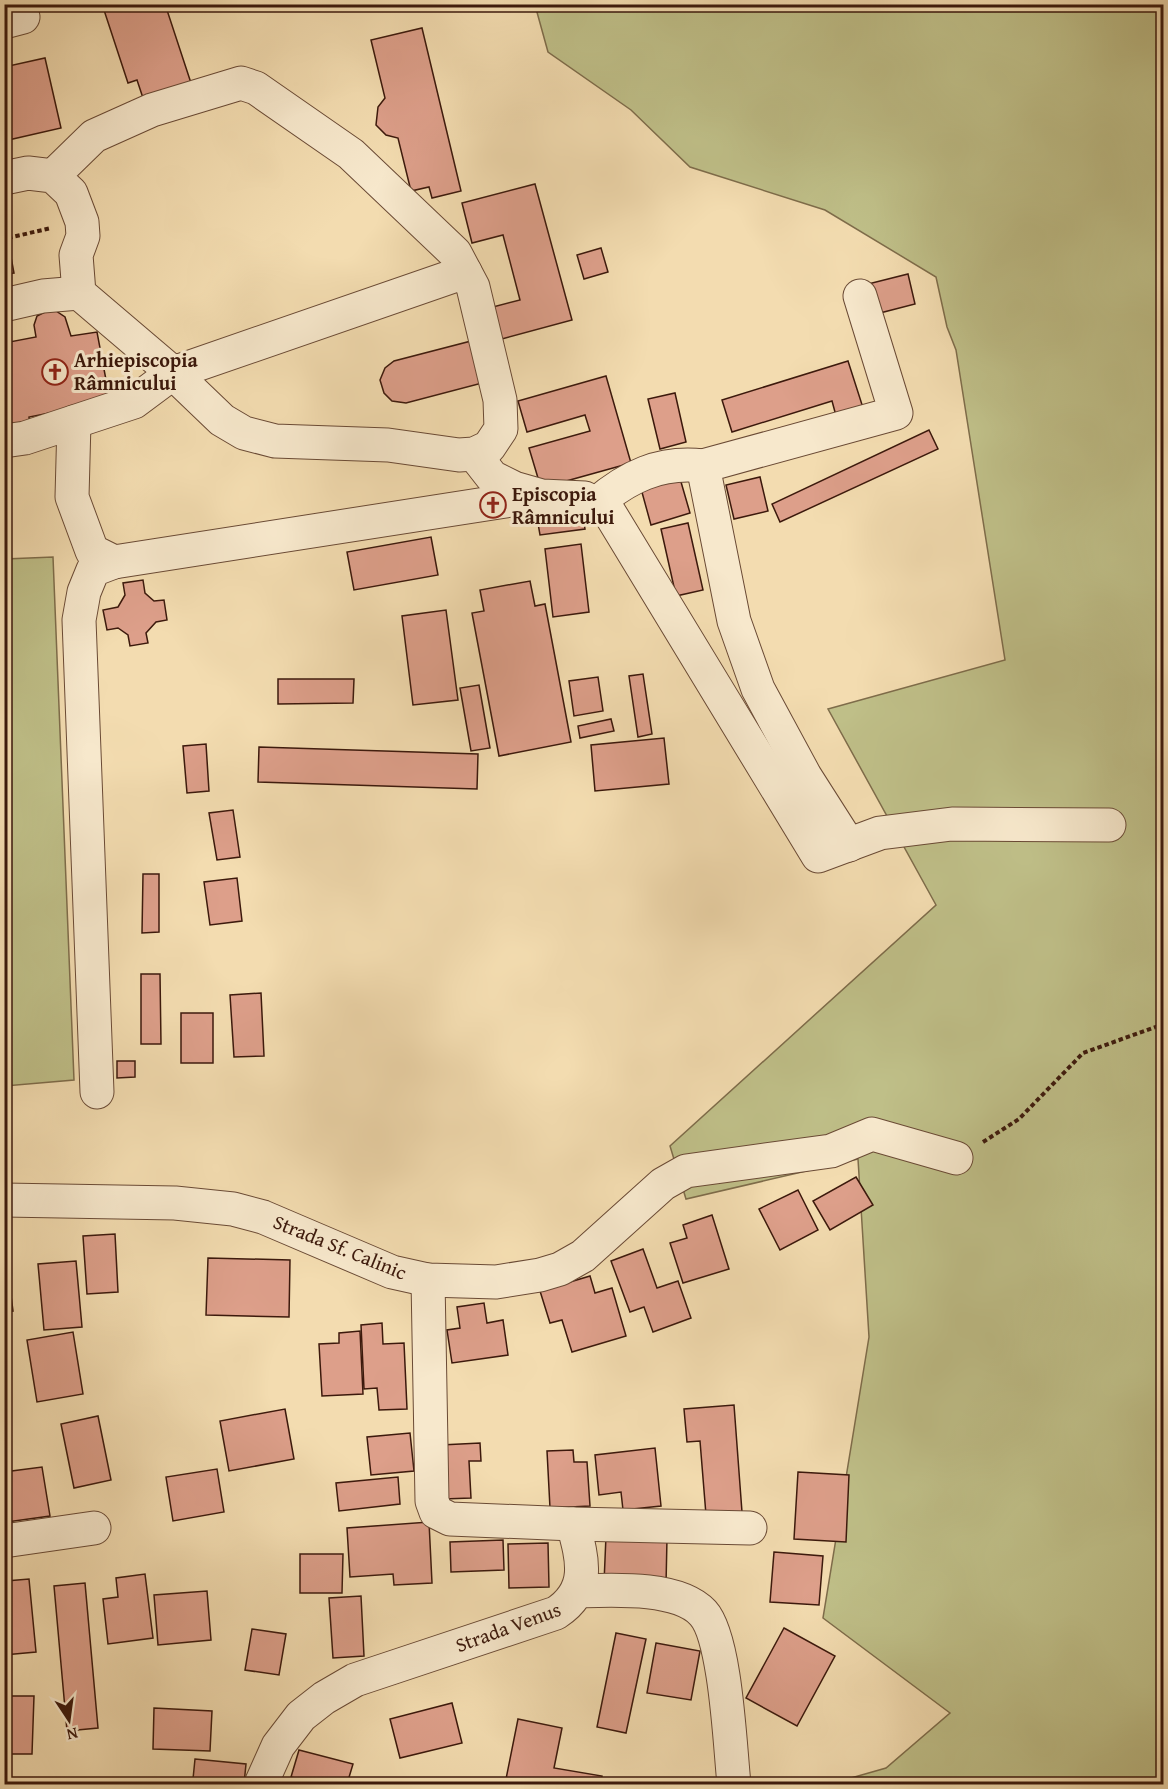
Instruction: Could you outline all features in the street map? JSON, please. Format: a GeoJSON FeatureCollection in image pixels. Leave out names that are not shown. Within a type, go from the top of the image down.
{"type":"FeatureCollection","features":[{"type":"Feature","properties":{"kind":"street"},"geometry":{"type":"LineString","coordinates":[[4,178],[28,174],[53,176],[72,193],[83,236],[76,255],[80,293],[173,373],[222,420],[244,433],[275,441],[388,445],[459,455],[474,454],[489,447],[501,429],[500,400],[473,288],[454,253],[351,154],[256,88],[241,82],[152,110],[94,136],[53,176]]}},
{"type":"Feature","properties":{"kind":"street"},"geometry":{"type":"LineString","coordinates":[[4,441],[25,438],[134,402],[173,373],[465,272]]}},
{"type":"Feature","properties":{"kind":"street"},"geometry":{"type":"LineString","coordinates":[[4,305],[43,296],[80,293]]}},
{"type":"Feature","properties":{"kind":"street"},"geometry":{"type":"LineString","coordinates":[[596,504],[620,483],[646,472],[681,464],[703,466],[896,413],[860,296]]}},
{"type":"Feature","properties":{"kind":"street"},"geometry":{"type":"LineString","coordinates":[[74,422],[72,497],[92,551],[114,562]]}},
{"type":"Feature","properties":{"kind":"street"},"geometry":{"type":"LineString","coordinates":[[474,454],[492,477],[514,488],[542,496]]}},
{"type":"Feature","properties":{"kind":"street"},"geometry":{"type":"LineString","coordinates":[[703,466],[734,621],[758,688],[805,776],[849,845]]}},
{"type":"Feature","properties":{"kind":"street"},"geometry":{"type":"LineString","coordinates":[[97,1092],[80,620],[84,592],[93,570],[114,562],[542,496],[585,498],[609,512],[818,856],[880,833],[952,824],[1109,825]]}},
{"type":"Feature","properties":{"kind":"street","name":"Strada Sf. Calinic"},"geometry":{"type":"LineString","coordinates":[[4,1200],[175,1203],[233,1209],[263,1217],[392,1272],[428,1280],[519,1281],[560,1269],[583,1256],[663,1185],[686,1171],[831,1151],[872,1134],[956,1158]]}},
{"type":"Feature","properties":{"kind":"street"},"geometry":{"type":"LineString","coordinates":[[428,1280],[432,1501],[436,1512],[450,1519],[750,1528]]}},
{"type":"Feature","properties":{"kind":"street","name":"Strada Venus"},"geometry":{"type":"LineString","coordinates":[[261,1785],[278,1746],[301,1716],[324,1698],[355,1680],[556,1613],[570,1604],[578,1591],[582,1569],[580,1549],[573,1524]]}},
{"type":"Feature","properties":{"kind":"street"},"geometry":{"type":"LineString","coordinates":[[4,1541],[93,1528]]}},
{"type":"Feature","properties":{"kind":"street"},"geometry":{"type":"LineString","coordinates":[[578,1591],[655,1593],[681,1599],[703,1613],[714,1635],[722,1673],[734,1785]]}},
{"type":"Feature","properties":{"kind":"path"},"geometry":{"type":"LineString","coordinates":[[8,238],[81,222]]}},
{"type":"Feature","properties":{"kind":"path"},"geometry":{"type":"LineString","coordinates":[[956,1158],[1019,1119],[1083,1053],[1164,1024]]}},
{"type":"Feature","properties":{"kind":"green space"},"geometry":{"type":"Polygon","coordinates":[[[535,5],[1163,5],[1163,1784],[830,1784],[886,1768],[950,1713],[823,1618],[869,1337],[858,1159],[686,1199],[670,1146],[936,905],[828,709],[1005,660],[956,350],[947,327],[936,277],[825,210],[690,167],[631,110],[548,52],[535,5]]]}},
{"type":"Feature","properties":{"kind":"green space"},"geometry":{"type":"Polygon","coordinates":[[[53,557],[74,1080],[5,1086],[5,559],[53,557]]]}},
{"type":"Feature","properties":{"kind":"building"},"geometry":{"type":"Polygon","coordinates":[[[102,4],[165,4],[191,83],[143,98],[137,80],[128,83],[102,4]]]}},
{"type":"Feature","properties":{"kind":"building"},"geometry":{"type":"Polygon","coordinates":[[[422,28],[461,191],[432,198],[429,187],[411,191],[398,138],[386,135],[376,125],[378,107],[385,98],[371,40],[422,28]]]}},
{"type":"Feature","properties":{"kind":"building"},"geometry":{"type":"Polygon","coordinates":[[[45,58],[61,128],[4,141],[4,67],[45,58]]]}},
{"type":"Feature","properties":{"kind":"building"},"geometry":{"type":"Polygon","coordinates":[[[535,184],[572,320],[498,340],[489,308],[520,300],[503,235],[472,243],[462,203],[535,184]]]}},
{"type":"Feature","properties":{"kind":"building"},"geometry":{"type":"Polygon","coordinates":[[[4,220],[14,273],[4,274],[4,220]]]}},
{"type":"Feature","properties":{"kind":"building"},"geometry":{"type":"Polygon","coordinates":[[[601,248],[608,272],[584,279],[577,255],[601,248]]]}},
{"type":"Feature","properties":{"kind":"building"},"geometry":{"type":"Polygon","coordinates":[[[908,274],[915,304],[876,314],[868,284],[908,274]]]}},
{"type":"Feature","properties":{"kind":"building","name":"Arhiepiscopia Râmnicului"},"geometry":{"type":"Polygon","coordinates":[[[47,311],[56,311],[65,317],[71,336],[97,332],[110,401],[29,417],[30,426],[4,430],[4,343],[36,337],[34,325],[37,316],[47,311]]]}},
{"type":"Feature","properties":{"kind":"building"},"geometry":{"type":"Polygon","coordinates":[[[475,340],[486,382],[406,403],[392,401],[384,393],[380,380],[385,368],[394,361],[475,340]]]}},
{"type":"Feature","properties":{"kind":"building"},"geometry":{"type":"Polygon","coordinates":[[[848,361],[865,414],[838,423],[832,401],[732,432],[722,400],[848,361]]]}},
{"type":"Feature","properties":{"kind":"building"},"geometry":{"type":"Polygon","coordinates":[[[606,376],[631,463],[541,488],[529,448],[590,431],[585,415],[527,432],[518,401],[606,376]]]}},
{"type":"Feature","properties":{"kind":"building"},"geometry":{"type":"Polygon","coordinates":[[[675,393],[686,442],[660,449],[648,399],[675,393]]]}},
{"type":"Feature","properties":{"kind":"building"},"geometry":{"type":"Polygon","coordinates":[[[929,430],[938,449],[780,522],[772,504],[929,430]]]}},
{"type":"Feature","properties":{"kind":"building"},"geometry":{"type":"Polygon","coordinates":[[[679,475],[690,513],[651,525],[640,485],[679,475]]]}},
{"type":"Feature","properties":{"kind":"building"},"geometry":{"type":"Polygon","coordinates":[[[760,477],[768,511],[734,519],[726,485],[760,477]]]}},
{"type":"Feature","properties":{"kind":"building"},"geometry":{"type":"Polygon","coordinates":[[[581,505],[585,529],[540,535],[536,512],[581,505]]]}},
{"type":"Feature","properties":{"kind":"building"},"geometry":{"type":"Polygon","coordinates":[[[688,523],[703,590],[676,596],[661,529],[688,523]]]}},
{"type":"Feature","properties":{"kind":"building"},"geometry":{"type":"Polygon","coordinates":[[[431,537],[438,575],[354,590],[347,552],[431,537]]]}},
{"type":"Feature","properties":{"kind":"building"},"geometry":{"type":"Polygon","coordinates":[[[581,544],[589,612],[553,617],[545,549],[581,544]]]}},
{"type":"Feature","properties":{"kind":"building"},"geometry":{"type":"Polygon","coordinates":[[[143,580],[145,593],[154,601],[164,600],[167,620],[156,622],[146,633],[148,643],[130,646],[128,635],[118,628],[107,630],[103,610],[118,607],[125,595],[123,583],[143,580]]]}},
{"type":"Feature","properties":{"kind":"building"},"geometry":{"type":"Polygon","coordinates":[[[530,581],[535,606],[545,604],[571,742],[499,756],[472,613],[484,611],[480,590],[530,581]]]}},
{"type":"Feature","properties":{"kind":"building"},"geometry":{"type":"Polygon","coordinates":[[[446,610],[458,700],[413,705],[402,616],[446,610]]]}},
{"type":"Feature","properties":{"kind":"building"},"geometry":{"type":"Polygon","coordinates":[[[643,674],[652,734],[638,737],[629,676],[643,674]]]}},
{"type":"Feature","properties":{"kind":"building"},"geometry":{"type":"Polygon","coordinates":[[[598,677],[603,711],[574,716],[569,681],[598,677]]]}},
{"type":"Feature","properties":{"kind":"building"},"geometry":{"type":"Polygon","coordinates":[[[278,679],[354,679],[353,703],[278,704],[278,679]]]}},
{"type":"Feature","properties":{"kind":"building"},"geometry":{"type":"Polygon","coordinates":[[[479,685],[490,748],[471,751],[460,688],[479,685]]]}},
{"type":"Feature","properties":{"kind":"building"},"geometry":{"type":"Polygon","coordinates":[[[611,719],[614,731],[580,738],[578,726],[611,719]]]}},
{"type":"Feature","properties":{"kind":"building"},"geometry":{"type":"Polygon","coordinates":[[[664,738],[669,784],[595,791],[591,745],[664,738]]]}},
{"type":"Feature","properties":{"kind":"building"},"geometry":{"type":"Polygon","coordinates":[[[206,744],[209,791],[187,793],[183,746],[206,744]]]}},
{"type":"Feature","properties":{"kind":"building"},"geometry":{"type":"Polygon","coordinates":[[[259,747],[478,754],[477,789],[258,782],[259,747]]]}},
{"type":"Feature","properties":{"kind":"building"},"geometry":{"type":"Polygon","coordinates":[[[233,810],[240,857],[217,860],[209,813],[233,810]]]}},
{"type":"Feature","properties":{"kind":"building"},"geometry":{"type":"Polygon","coordinates":[[[143,874],[159,874],[159,932],[142,933],[143,874]]]}},
{"type":"Feature","properties":{"kind":"building"},"geometry":{"type":"Polygon","coordinates":[[[237,878],[242,921],[210,925],[204,882],[237,878]]]}},
{"type":"Feature","properties":{"kind":"building"},"geometry":{"type":"Polygon","coordinates":[[[141,974],[160,974],[161,1044],[141,1044],[141,974]]]}},
{"type":"Feature","properties":{"kind":"building"},"geometry":{"type":"Polygon","coordinates":[[[261,993],[264,1056],[234,1057],[230,995],[261,993]]]}},
{"type":"Feature","properties":{"kind":"building"},"geometry":{"type":"Polygon","coordinates":[[[181,1013],[213,1013],[213,1063],[181,1063],[181,1013]]]}},
{"type":"Feature","properties":{"kind":"building"},"geometry":{"type":"Polygon","coordinates":[[[117,1061],[135,1061],[135,1077],[117,1078],[117,1061]]]}},
{"type":"Feature","properties":{"kind":"building"},"geometry":{"type":"Polygon","coordinates":[[[856,1177],[873,1205],[830,1230],[813,1201],[856,1177]]]}},
{"type":"Feature","properties":{"kind":"building"},"geometry":{"type":"Polygon","coordinates":[[[798,1190],[818,1230],[780,1250],[759,1209],[798,1190]]]}},
{"type":"Feature","properties":{"kind":"building"},"geometry":{"type":"Polygon","coordinates":[[[712,1215],[729,1269],[683,1283],[670,1243],[687,1238],[683,1225],[712,1215]]]}},
{"type":"Feature","properties":{"kind":"building"},"geometry":{"type":"Polygon","coordinates":[[[115,1234],[118,1292],[87,1294],[83,1236],[115,1234]]]}},
{"type":"Feature","properties":{"kind":"building"},"geometry":{"type":"Polygon","coordinates":[[[643,1249],[657,1288],[678,1281],[691,1318],[653,1332],[644,1307],[630,1312],[611,1261],[643,1249]]]}},
{"type":"Feature","properties":{"kind":"building"},"geometry":{"type":"Polygon","coordinates":[[[208,1258],[290,1260],[289,1317],[206,1315],[208,1258]]]}},
{"type":"Feature","properties":{"kind":"building"},"geometry":{"type":"Polygon","coordinates":[[[76,1261],[82,1327],[44,1330],[38,1264],[76,1261]]]}},
{"type":"Feature","properties":{"kind":"building"},"geometry":{"type":"Polygon","coordinates":[[[590,1276],[595,1293],[612,1288],[626,1336],[572,1352],[562,1320],[550,1323],[540,1291],[590,1276]]]}},
{"type":"Feature","properties":{"kind":"building"},"geometry":{"type":"Polygon","coordinates":[[[4,1281],[9,1281],[13,1311],[4,1312],[4,1281]]]}},
{"type":"Feature","properties":{"kind":"building"},"geometry":{"type":"Polygon","coordinates":[[[484,1303],[487,1323],[503,1320],[508,1355],[452,1363],[447,1330],[460,1328],[457,1307],[484,1303]]]}},
{"type":"Feature","properties":{"kind":"building"},"geometry":{"type":"Polygon","coordinates":[[[382,1323],[383,1344],[404,1343],[407,1409],[379,1410],[377,1388],[364,1389],[361,1325],[382,1323]]]}},
{"type":"Feature","properties":{"kind":"building"},"geometry":{"type":"Polygon","coordinates":[[[360,1331],[363,1394],[322,1396],[319,1344],[339,1343],[339,1333],[360,1331]]]}},
{"type":"Feature","properties":{"kind":"building"},"geometry":{"type":"Polygon","coordinates":[[[73,1332],[83,1394],[37,1402],[27,1340],[73,1332]]]}},
{"type":"Feature","properties":{"kind":"building"},"geometry":{"type":"Polygon","coordinates":[[[734,1405],[742,1512],[706,1515],[700,1441],[687,1442],[684,1409],[734,1405]]]}},
{"type":"Feature","properties":{"kind":"building"},"geometry":{"type":"Polygon","coordinates":[[[285,1409],[294,1459],[229,1471],[220,1421],[285,1409]]]}},
{"type":"Feature","properties":{"kind":"building"},"geometry":{"type":"Polygon","coordinates":[[[98,1416],[111,1480],[74,1488],[61,1424],[98,1416]]]}},
{"type":"Feature","properties":{"kind":"building"},"geometry":{"type":"Polygon","coordinates":[[[410,1433],[414,1471],[371,1475],[367,1437],[410,1433]]]}},
{"type":"Feature","properties":{"kind":"building"},"geometry":{"type":"Polygon","coordinates":[[[480,1443],[481,1461],[469,1461],[471,1498],[443,1499],[441,1445],[480,1443]]]}},
{"type":"Feature","properties":{"kind":"building"},"geometry":{"type":"Polygon","coordinates":[[[655,1448],[661,1506],[623,1510],[621,1492],[599,1495],[595,1455],[655,1448]]]}},
{"type":"Feature","properties":{"kind":"building"},"geometry":{"type":"Polygon","coordinates":[[[573,1450],[574,1462],[587,1462],[590,1506],[550,1508],[547,1451],[573,1450]]]}},
{"type":"Feature","properties":{"kind":"building"},"geometry":{"type":"Polygon","coordinates":[[[42,1467],[50,1516],[7,1522],[4,1472],[42,1467]]]}},
{"type":"Feature","properties":{"kind":"building"},"geometry":{"type":"Polygon","coordinates":[[[217,1469],[224,1512],[173,1521],[166,1477],[217,1469]]]}},
{"type":"Feature","properties":{"kind":"building"},"geometry":{"type":"Polygon","coordinates":[[[798,1472],[849,1475],[846,1542],[794,1539],[798,1472]]]}},
{"type":"Feature","properties":{"kind":"building"},"geometry":{"type":"Polygon","coordinates":[[[398,1477],[400,1504],[339,1511],[336,1483],[398,1477]]]}},
{"type":"Feature","properties":{"kind":"building"},"geometry":{"type":"Polygon","coordinates":[[[429,1522],[432,1583],[394,1585],[393,1574],[350,1577],[347,1528],[429,1522]]]}},
{"type":"Feature","properties":{"kind":"building"},"geometry":{"type":"Polygon","coordinates":[[[606,1536],[667,1538],[666,1585],[604,1583],[606,1536]]]}},
{"type":"Feature","properties":{"kind":"building"},"geometry":{"type":"Polygon","coordinates":[[[503,1540],[504,1570],[451,1572],[450,1542],[503,1540]]]}},
{"type":"Feature","properties":{"kind":"building"},"geometry":{"type":"Polygon","coordinates":[[[548,1543],[549,1587],[509,1588],[508,1544],[548,1543]]]}},
{"type":"Feature","properties":{"kind":"building"},"geometry":{"type":"Polygon","coordinates":[[[774,1552],[823,1556],[819,1605],[770,1602],[774,1552]]]}},
{"type":"Feature","properties":{"kind":"building"},"geometry":{"type":"Polygon","coordinates":[[[300,1554],[343,1554],[342,1593],[300,1593],[300,1554]]]}},
{"type":"Feature","properties":{"kind":"building"},"geometry":{"type":"Polygon","coordinates":[[[145,1574],[153,1638],[108,1644],[103,1599],[118,1597],[116,1578],[145,1574]]]}},
{"type":"Feature","properties":{"kind":"building"},"geometry":{"type":"Polygon","coordinates":[[[29,1579],[36,1652],[4,1655],[6,1581],[29,1579]]]}},
{"type":"Feature","properties":{"kind":"building"},"geometry":{"type":"Polygon","coordinates":[[[85,1583],[98,1728],[67,1731],[54,1586],[85,1583]]]}},
{"type":"Feature","properties":{"kind":"building"},"geometry":{"type":"Polygon","coordinates":[[[207,1591],[211,1640],[158,1645],[154,1595],[207,1591]]]}},
{"type":"Feature","properties":{"kind":"building"},"geometry":{"type":"Polygon","coordinates":[[[361,1596],[364,1656],[333,1658],[329,1598],[361,1596]]]}},
{"type":"Feature","properties":{"kind":"building"},"geometry":{"type":"Polygon","coordinates":[[[784,1628],[835,1656],[797,1726],[746,1698],[784,1628]]]}},
{"type":"Feature","properties":{"kind":"building"},"geometry":{"type":"Polygon","coordinates":[[[252,1629],[286,1634],[279,1675],[245,1670],[252,1629]]]}},
{"type":"Feature","properties":{"kind":"building"},"geometry":{"type":"Polygon","coordinates":[[[616,1633],[646,1639],[626,1733],[597,1727],[616,1633]]]}},
{"type":"Feature","properties":{"kind":"building"},"geometry":{"type":"Polygon","coordinates":[[[656,1643],[700,1651],[691,1700],[647,1693],[656,1643]]]}},
{"type":"Feature","properties":{"kind":"building"},"geometry":{"type":"Polygon","coordinates":[[[4,1696],[34,1696],[32,1754],[4,1754],[4,1696]]]}},
{"type":"Feature","properties":{"kind":"building"},"geometry":{"type":"Polygon","coordinates":[[[452,1703],[462,1743],[400,1758],[390,1719],[452,1703]]]}},
{"type":"Feature","properties":{"kind":"building"},"geometry":{"type":"Polygon","coordinates":[[[154,1708],[212,1711],[210,1751],[153,1749],[154,1708]]]}},
{"type":"Feature","properties":{"kind":"building"},"geometry":{"type":"Polygon","coordinates":[[[518,1719],[562,1728],[554,1768],[602,1776],[601,1784],[505,1784],[518,1719]]]}},
{"type":"Feature","properties":{"kind":"building"},"geometry":{"type":"Polygon","coordinates":[[[299,1750],[353,1764],[347,1784],[319,1784],[291,1777],[299,1750]]]}},
{"type":"Feature","properties":{"kind":"building"},"geometry":{"type":"Polygon","coordinates":[[[195,1759],[246,1764],[244,1784],[193,1779],[195,1759]]]}},
{"type":"Feature","properties":{"kind":"building"},"geometry":{"type":"Polygon","coordinates":[[[114,1778],[198,1784],[114,1784],[114,1778]]]}},
{"type":"Feature","properties":{"kind":"place","name":"Arhiepiscopia Râmnicului"},"geometry":{"type":"Point","coordinates":[55,372]}},
{"type":"Feature","properties":{"kind":"place","name":"Episcopia Râmnicului"},"geometry":{"type":"Point","coordinates":[493,505]}}]}
